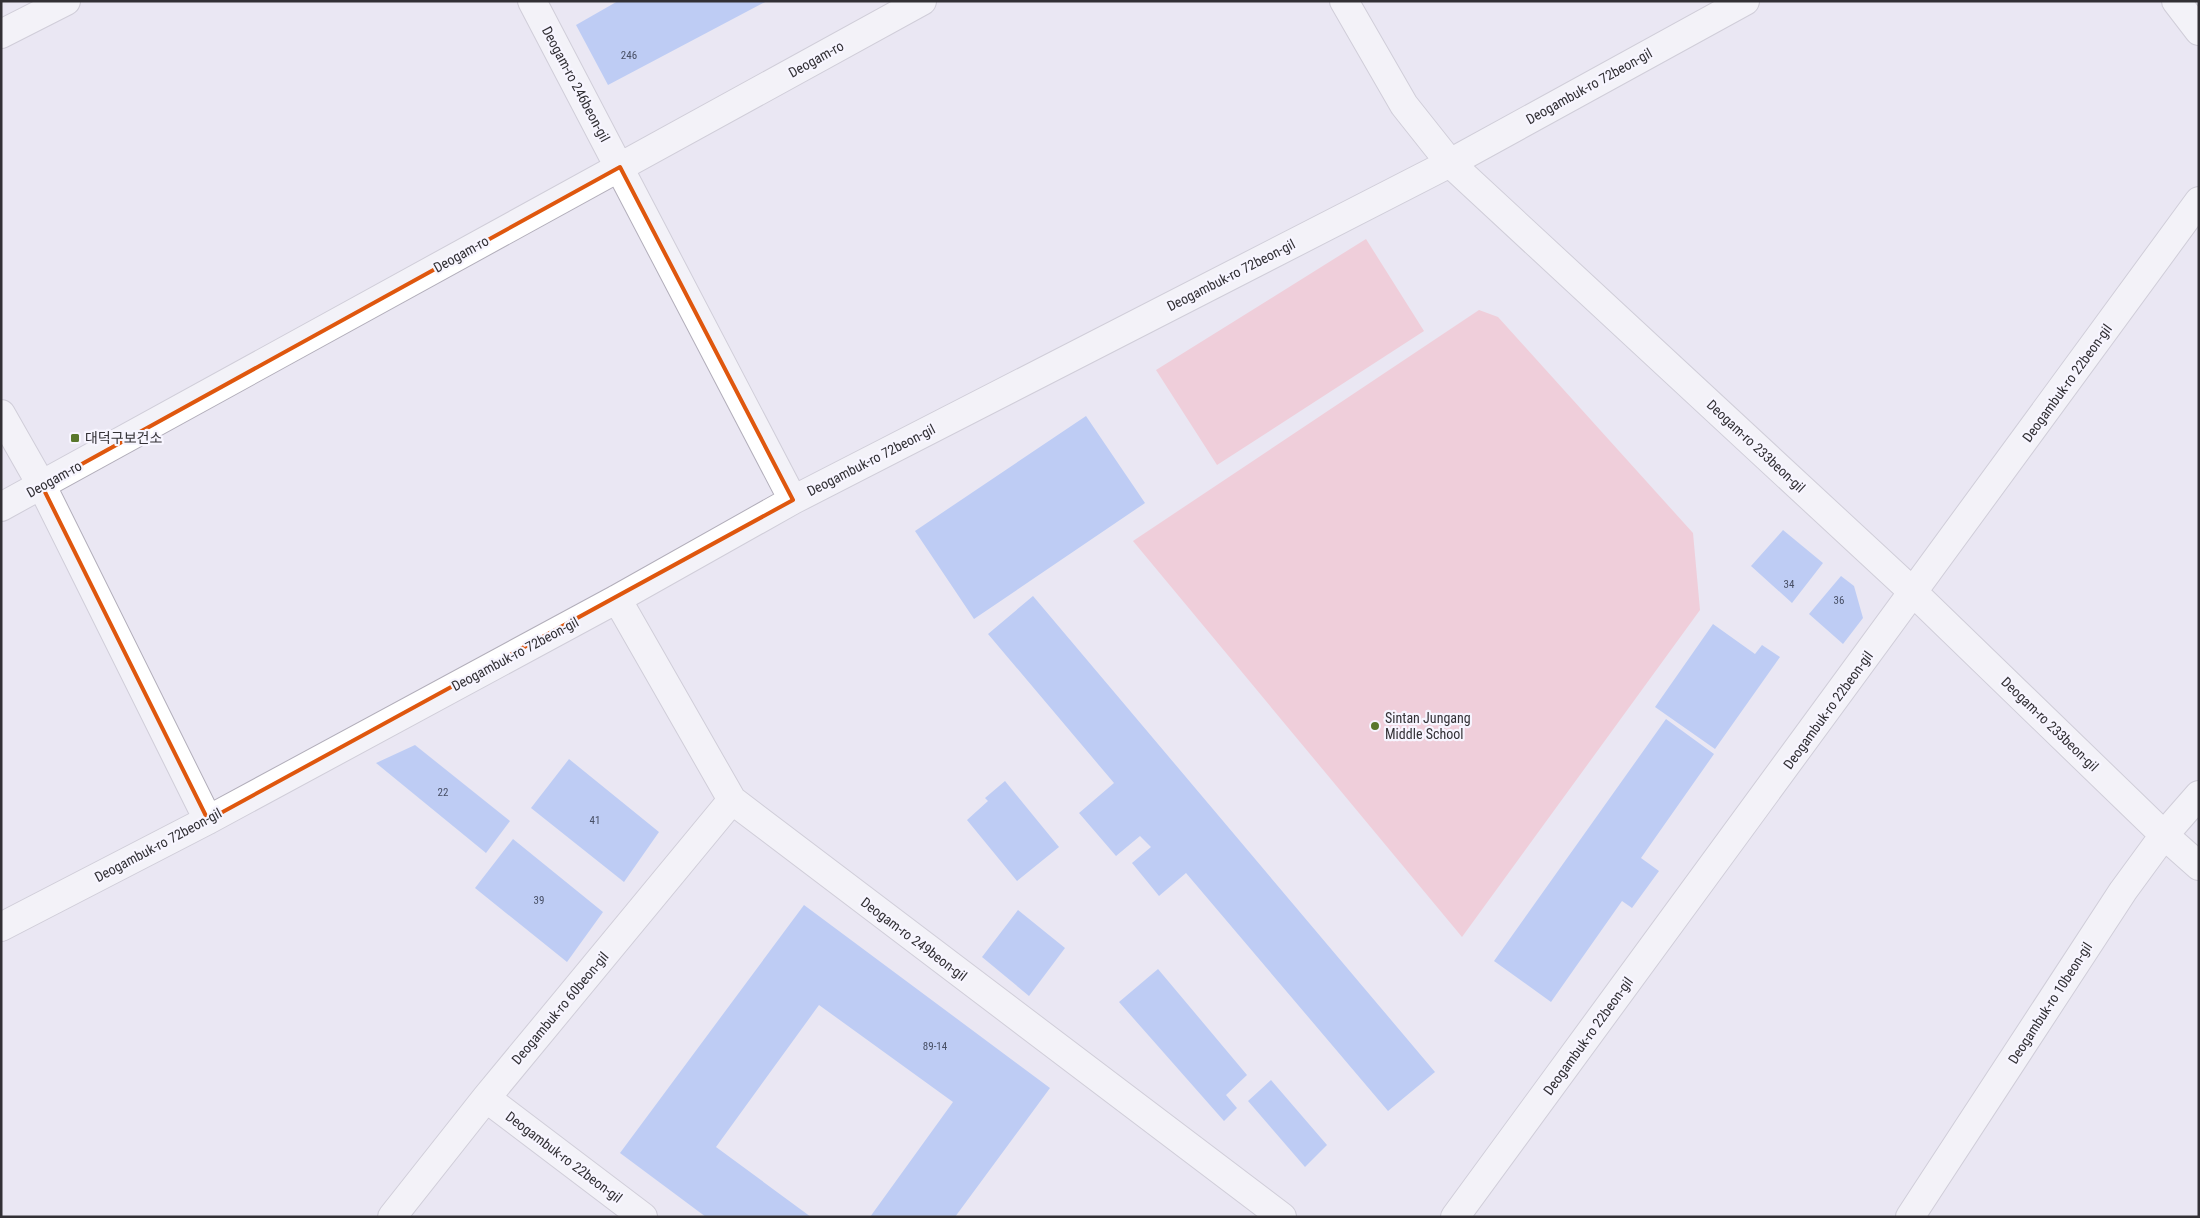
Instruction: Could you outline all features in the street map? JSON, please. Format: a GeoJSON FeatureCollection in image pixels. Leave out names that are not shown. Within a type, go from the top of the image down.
{"type":"FeatureCollection","features":[{"type":"Feature","properties":{"kind":"street"},"geometry":{"type":"LineString","coordinates":[[1,34],[66,1]]}},
{"type":"Feature","properties":{"kind":"street","name":"Deogam-ro 246beon-gil"},"geometry":{"type":"LineString","coordinates":[[532,1],[793,500]]}},
{"type":"Feature","properties":{"kind":"street","name":"Deogam-ro"},"geometry":{"type":"LineString","coordinates":[[1,507],[922,1]]}},
{"type":"Feature","properties":{"kind":"street","name":"Deogam-ro 233beon-gil"},"geometry":{"type":"LineString","coordinates":[[1344,1],[1404,105],[1450,163],[1914,593],[2164,835],[2199,866]]}},
{"type":"Feature","properties":{"kind":"street","name":"Deogambuk-ro 72beon-gil"},"geometry":{"type":"LineString","coordinates":[[1,927],[208,820],[617,599],[793,500],[1450,163],[1745,1]]}},
{"type":"Feature","properties":{"kind":"street"},"geometry":{"type":"LineString","coordinates":[[2176,1],[2199,31]]}},
{"type":"Feature","properties":{"kind":"street","name":"Deogambuk-ro 22beon-gil"},"geometry":{"type":"LineString","coordinates":[[1455,1217],[1914,593],[2199,201]]}},
{"type":"Feature","properties":{"kind":"street"},"geometry":{"type":"LineString","coordinates":[[1,414],[42,486],[208,820]]}},
{"type":"Feature","properties":{"kind":"street","name":"Deogam-ro 249beon-gil"},"geometry":{"type":"LineString","coordinates":[[617,599],[732,800],[1282,1217]]}},
{"type":"Feature","properties":{"kind":"street","name":"Deogambuk-ro 10beon-gil"},"geometry":{"type":"LineString","coordinates":[[1910,1217],[2123,891],[2164,835],[2199,795]]}},
{"type":"Feature","properties":{"kind":"street","name":"Deogambuk-ro 60beon-gil"},"geometry":{"type":"LineString","coordinates":[[392,1217],[486,1098],[732,800]]}},
{"type":"Feature","properties":{"kind":"street","name":"Deogambuk-ro 22beon-gil"},"geometry":{"type":"LineString","coordinates":[[486,1098],[643,1217]]}},
{"type":"Feature","properties":{"kind":"highlighted area"},"geometry":{"type":"Polygon","coordinates":[[[620,167],[793,500],[208,820],[42,486],[620,167]]]}},
{"type":"Feature","properties":{"kind":"shaded area"},"geometry":{"type":"Polygon","coordinates":[[[1366,239],[1424,331],[1217,465],[1156,370],[1366,239]]]}},
{"type":"Feature","properties":{"kind":"shaded area"},"geometry":{"type":"Polygon","coordinates":[[[1479,310],[1498,317],[1693,533],[1700,610],[1462,937],[1133,541],[1479,310]]]}},
{"type":"Feature","properties":{"kind":"building"},"geometry":{"type":"Polygon","coordinates":[[[618,1],[767,1],[608,85],[576,25],[618,1]]]}},
{"type":"Feature","properties":{"kind":"building"},"geometry":{"type":"Polygon","coordinates":[[[1086,416],[1145,503],[974,619],[915,531],[1086,416]]]}},
{"type":"Feature","properties":{"kind":"building"},"geometry":{"type":"Polygon","coordinates":[[[1783,530],[1823,563],[1792,603],[1751,566],[1783,530]]]}},
{"type":"Feature","properties":{"kind":"building"},"geometry":{"type":"Polygon","coordinates":[[[1841,576],[1854,586],[1863,618],[1843,644],[1809,614],[1841,576]]]}},
{"type":"Feature","properties":{"kind":"building"},"geometry":{"type":"Polygon","coordinates":[[[1033,596],[1435,1072],[1388,1111],[1186,873],[1159,896],[1132,863],[1151,847],[1140,836],[1116,856],[1079,813],[1114,783],[988,634],[1033,596]]]}},
{"type":"Feature","properties":{"kind":"building"},"geometry":{"type":"Polygon","coordinates":[[[1713,624],[1755,654],[1762,645],[1780,657],[1715,749],[1655,707],[1713,624]]]}},
{"type":"Feature","properties":{"kind":"building"},"geometry":{"type":"Polygon","coordinates":[[[1666,719],[1714,754],[1641,858],[1659,871],[1632,908],[1622,901],[1551,1002],[1494,961],[1666,719]]]}},
{"type":"Feature","properties":{"kind":"building"},"geometry":{"type":"Polygon","coordinates":[[[415,745],[510,821],[486,853],[376,763],[415,745]]]}},
{"type":"Feature","properties":{"kind":"building"},"geometry":{"type":"Polygon","coordinates":[[[569,759],[659,832],[624,882],[531,808],[569,759]]]}},
{"type":"Feature","properties":{"kind":"building"},"geometry":{"type":"Polygon","coordinates":[[[1005,781],[1059,847],[1017,881],[967,820],[988,801],[985,798],[1005,781]]]}},
{"type":"Feature","properties":{"kind":"building"},"geometry":{"type":"Polygon","coordinates":[[[513,839],[603,912],[567,962],[475,888],[513,839]]]}},
{"type":"Feature","properties":{"kind":"building"},"geometry":{"type":"Polygon","coordinates":[[[804,905],[1050,1088],[955,1217],[870,1217],[953,1102],[819,1005],[716,1147],[811,1217],[706,1217],[620,1153],[804,905]]]}},
{"type":"Feature","properties":{"kind":"building"},"geometry":{"type":"Polygon","coordinates":[[[1018,910],[1065,948],[1029,996],[982,957],[1018,910]]]}},
{"type":"Feature","properties":{"kind":"building"},"geometry":{"type":"Polygon","coordinates":[[[1158,969],[1247,1075],[1226,1095],[1237,1108],[1224,1121],[1119,1002],[1158,969]]]}},
{"type":"Feature","properties":{"kind":"building"},"geometry":{"type":"Polygon","coordinates":[[[1271,1080],[1327,1145],[1305,1167],[1248,1101],[1271,1080]]]}},
{"type":"Feature","properties":{"kind":"place","name":"대덕구보건소"},"geometry":{"type":"Point","coordinates":[75,438]}},
{"type":"Feature","properties":{"kind":"place","name":"Sintan Jungang Middle School"},"geometry":{"type":"Point","coordinates":[1375,726]}}]}
